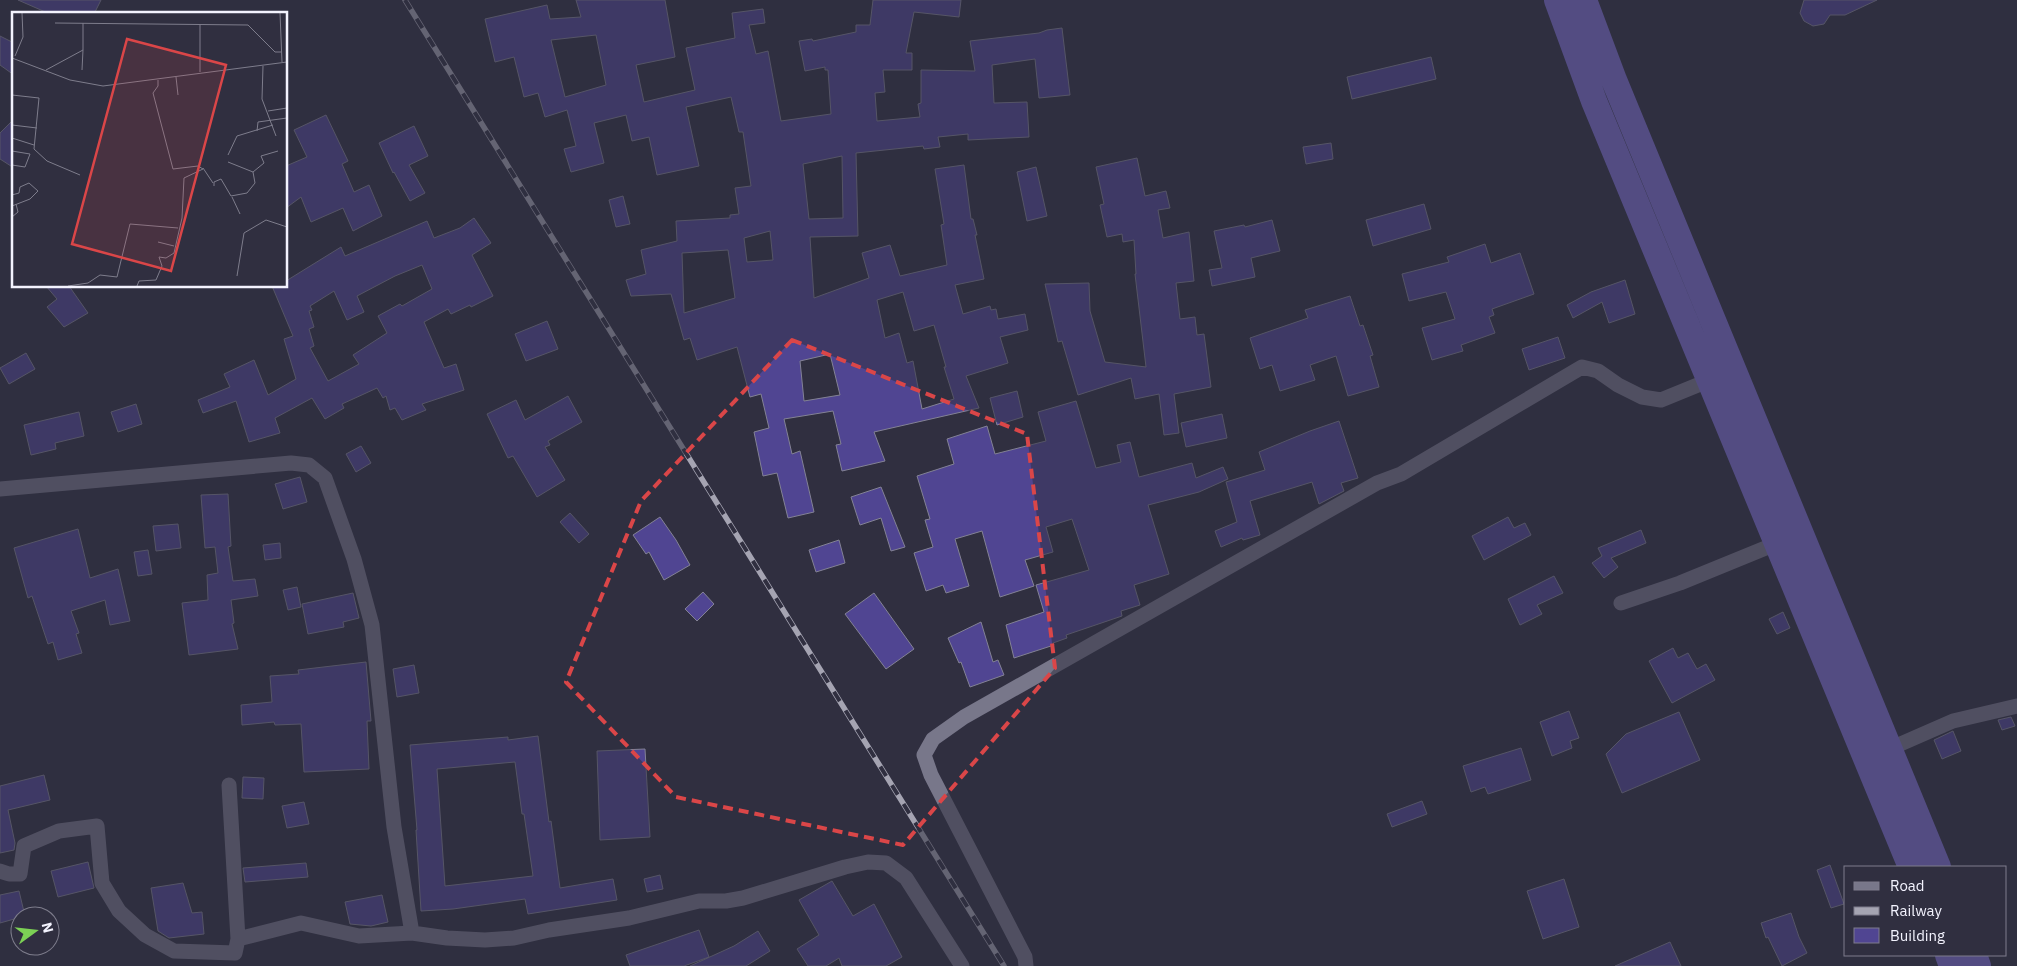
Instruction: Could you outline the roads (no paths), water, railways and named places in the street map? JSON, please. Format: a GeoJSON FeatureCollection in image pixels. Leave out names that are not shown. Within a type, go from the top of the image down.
{"type":"FeatureCollection","features":[{"type":"Feature","properties":{"kind":"highway"},"geometry":{"type":"LineString","coordinates":[[1558,0],[1594,101],[1710,380],[1789,538],[1889,749],[1938,866]]}},
{"type":"Feature","properties":{"kind":"highway"},"geometry":{"type":"LineString","coordinates":[[1584,0],[1789,538],[1911,866]]}},
{"type":"Feature","properties":{"kind":"street"},"geometry":{"type":"LineString","coordinates":[[1026,966],[1024,957],[931,775],[924,755],[933,739],[964,717],[1377,483],[1401,474],[1582,367],[1598,371],[1618,385],[1642,397],[1661,400],[1710,380]]}},
{"type":"Feature","properties":{"kind":"street"},"geometry":{"type":"LineString","coordinates":[[0,489],[291,463],[310,465],[324,478],[354,559],[372,625],[394,827],[412,933]]}},
{"type":"Feature","properties":{"kind":"street"},"geometry":{"type":"LineString","coordinates":[[1621,603],[1680,582],[1789,538]]}},
{"type":"Feature","properties":{"kind":"street"},"geometry":{"type":"LineString","coordinates":[[1889,749],[1953,721],[2017,706]]}},
{"type":"Feature","properties":{"kind":"street"},"geometry":{"type":"LineString","coordinates":[[0,871],[9,874],[20,874],[24,846],[59,831],[97,826],[102,883],[119,911],[145,935],[174,951],[235,953],[238,939],[229,784]]}},
{"type":"Feature","properties":{"kind":"street"},"geometry":{"type":"LineString","coordinates":[[238,939],[302,923],[359,936],[412,933],[447,938],[485,940],[514,938],[549,930],[629,918],[699,901],[726,901],[743,898],[845,867],[868,862],[886,863],[906,878],[962,966]]}},
{"type":"Feature","properties":{"kind":"railway"},"geometry":{"type":"LineString","coordinates":[[405,0],[1004,966]]}}]}
